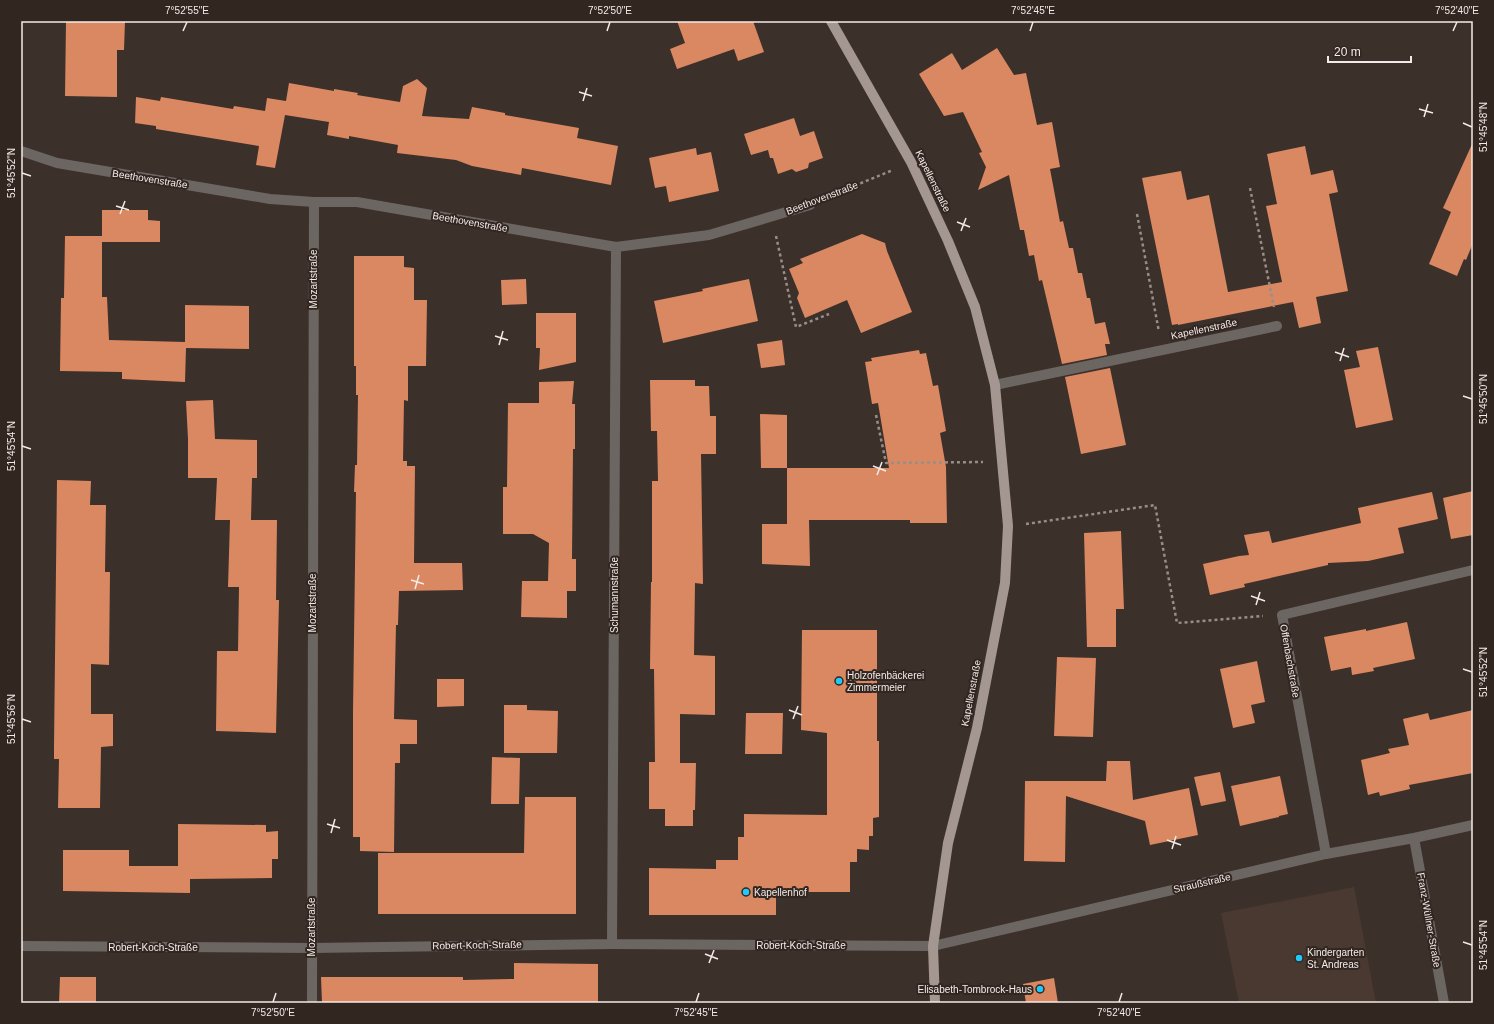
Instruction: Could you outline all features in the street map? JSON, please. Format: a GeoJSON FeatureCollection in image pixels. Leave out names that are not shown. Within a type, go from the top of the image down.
{"type":"FeatureCollection","features":[{"type":"Feature","properties":{"kind":"main road","name":"Kapellenstraße"},"geometry":{"type":"LineString","coordinates":[[831,21],[911,162],[948,241],[975,307],[995,385],[1008,526],[1005,583],[977,728],[948,843],[932,946],[935,1003]]}},
{"type":"Feature","properties":{"kind":"street","name":"Beethovenstraße"},"geometry":{"type":"LineString","coordinates":[[21,151],[65,165],[270,199],[314,202],[357,202],[616,247],[709,234],[810,205]]}},
{"type":"Feature","properties":{"kind":"street","name":"Mozartstraße"},"geometry":{"type":"LineString","coordinates":[[312,1003],[314,202]]}},
{"type":"Feature","properties":{"kind":"street","name":"Schumannstraße"},"geometry":{"type":"LineString","coordinates":[[612,944],[616,247]]}},
{"type":"Feature","properties":{"kind":"street","name":"Kapellenstraße"},"geometry":{"type":"LineString","coordinates":[[995,385],[1277,326]]}},
{"type":"Feature","properties":{"kind":"street","name":"Offenbachstraße"},"geometry":{"type":"LineString","coordinates":[[1326,854],[1282,614],[1473,570]]}},
{"type":"Feature","properties":{"kind":"street","name":"Straußstraße"},"geometry":{"type":"LineString","coordinates":[[932,946],[1326,854],[1414,838],[1473,825]]}},
{"type":"Feature","properties":{"kind":"street","name":"Franz-Wüllner-Straße"},"geometry":{"type":"LineString","coordinates":[[1414,838],[1444,1003]]}},
{"type":"Feature","properties":{"kind":"street","name":"Robert-Koch-Straße"},"geometry":{"type":"LineString","coordinates":[[21,946],[311,948],[612,944],[932,946]]}},
{"type":"Feature","properties":{"kind":"path","name":"Beethovenstraße"},"geometry":{"type":"LineString","coordinates":[[810,205],[911,162]]}},
{"type":"Feature","properties":{"kind":"path"},"geometry":{"type":"LineString","coordinates":[[1250,188],[1277,326]]}},
{"type":"Feature","properties":{"kind":"path"},"geometry":{"type":"LineString","coordinates":[[1137,214],[1162,350]]}},
{"type":"Feature","properties":{"kind":"path"},"geometry":{"type":"LineString","coordinates":[[771,216],[796,327],[829,314]]}},
{"type":"Feature","properties":{"kind":"path"},"geometry":{"type":"LineString","coordinates":[[876,415],[886,463],[1002,462]]}},
{"type":"Feature","properties":{"kind":"path"},"geometry":{"type":"LineString","coordinates":[[1008,526],[1155,505],[1177,623],[1282,614]]}},
{"type":"Feature","properties":{"kind":"shaded area","name":"Kindergarten St. Andreas"},"geometry":{"type":"Polygon","coordinates":[[[1354,887],[1376,1003],[1239,1003],[1221,913],[1354,887]]]}},
{"type":"Feature","properties":{"kind":"building"},"geometry":{"type":"Polygon","coordinates":[[[66,21],[125,21],[124,50],[117,50],[117,97],[65,96],[66,21]]]}},
{"type":"Feature","properties":{"kind":"building"},"geometry":{"type":"Polygon","coordinates":[[[677,21],[753,21],[764,52],[738,61],[734,49],[677,69],[670,49],[685,43],[677,21]]]}},
{"type":"Feature","properties":{"kind":"building"},"geometry":{"type":"Polygon","coordinates":[[[997,48],[1014,75],[1026,73],[1037,125],[1052,122],[1060,167],[1050,169],[1060,222],[1063,221],[1069,248],[1073,248],[1078,273],[1082,273],[1087,298],[1090,298],[1095,324],[1105,322],[1110,344],[1105,344],[1107,355],[1062,364],[1042,280],[1039,281],[1034,255],[1029,256],[1024,230],[1020,230],[1009,175],[978,190],[986,167],[979,153],[982,152],[963,112],[944,116],[919,74],[952,53],[962,70],[997,48]]]}},
{"type":"Feature","properties":{"kind":"building"},"geometry":{"type":"Polygon","coordinates":[[[417,79],[427,88],[422,116],[469,119],[472,107],[505,113],[505,115],[579,128],[577,138],[618,146],[611,185],[522,168],[521,175],[472,166],[456,160],[397,153],[398,145],[349,136],[349,139],[327,135],[329,122],[285,115],[275,168],[256,165],[259,146],[156,129],[156,126],[135,123],[136,97],[160,101],[161,97],[233,109],[234,106],[265,111],[267,98],[286,101],[289,83],[334,91],[334,89],[358,93],[357,95],[400,102],[403,86],[417,79]]]}},
{"type":"Feature","properties":{"kind":"building"},"geometry":{"type":"Polygon","coordinates":[[[794,118],[800,136],[814,131],[823,158],[809,163],[808,168],[796,172],[792,169],[778,174],[773,158],[770,158],[768,150],[751,155],[744,134],[794,118]]]}},
{"type":"Feature","properties":{"kind":"building"},"geometry":{"type":"Polygon","coordinates":[[[1473,142],[1473,243],[1457,276],[1429,264],[1451,212],[1443,208],[1473,142]]]}},
{"type":"Feature","properties":{"kind":"building"},"geometry":{"type":"Polygon","coordinates":[[[1305,146],[1311,175],[1333,170],[1338,192],[1329,194],[1348,291],[1316,297],[1321,323],[1299,328],[1293,302],[1172,325],[1142,178],[1181,171],[1187,200],[1209,195],[1228,292],[1282,282],[1266,206],[1277,204],[1267,154],[1305,146]]]}},
{"type":"Feature","properties":{"kind":"building"},"geometry":{"type":"Polygon","coordinates":[[[696,148],[697,155],[711,152],[719,191],[669,202],[666,186],[655,188],[649,158],[696,148]]]}},
{"type":"Feature","properties":{"kind":"building"},"geometry":{"type":"Polygon","coordinates":[[[102,210],[148,210],[148,220],[160,221],[160,242],[102,242],[102,297],[107,297],[109,340],[185,342],[185,305],[249,306],[249,349],[186,348],[185,382],[122,379],[122,372],[60,371],[61,298],[64,298],[65,236],[102,236],[102,210]]]}},
{"type":"Feature","properties":{"kind":"building"},"geometry":{"type":"Polygon","coordinates":[[[862,234],[885,243],[912,312],[861,333],[847,300],[805,318],[797,298],[799,293],[789,269],[803,263],[800,259],[862,234]]]}},
{"type":"Feature","properties":{"kind":"building"},"geometry":{"type":"Polygon","coordinates":[[[354,256],[404,256],[404,267],[414,268],[414,300],[427,300],[426,366],[408,366],[408,401],[404,400],[403,461],[407,461],[407,466],[415,466],[414,563],[462,563],[463,590],[399,591],[398,625],[396,625],[394,719],[417,720],[417,744],[400,744],[400,763],[395,763],[394,852],[360,851],[360,837],[353,837],[356,492],[354,492],[355,465],[357,465],[358,395],[356,395],[356,366],[354,366],[354,256]]]}},
{"type":"Feature","properties":{"kind":"building"},"geometry":{"type":"Polygon","coordinates":[[[526,279],[527,304],[502,305],[501,280],[526,279]]]}},
{"type":"Feature","properties":{"kind":"building"},"geometry":{"type":"Polygon","coordinates":[[[749,279],[758,321],[663,343],[654,301],[703,291],[702,289],[749,279]]]}},
{"type":"Feature","properties":{"kind":"building"},"geometry":{"type":"Polygon","coordinates":[[[536,313],[576,313],[576,362],[539,370],[540,348],[536,348],[536,313]]]}},
{"type":"Feature","properties":{"kind":"building"},"geometry":{"type":"Polygon","coordinates":[[[782,340],[785,365],[761,368],[757,344],[782,340]]]}},
{"type":"Feature","properties":{"kind":"building"},"geometry":{"type":"Polygon","coordinates":[[[1378,347],[1393,420],[1356,428],[1344,370],[1360,367],[1356,351],[1378,347]]]}},
{"type":"Feature","properties":{"kind":"building"},"geometry":{"type":"Polygon","coordinates":[[[919,350],[920,354],[926,353],[933,386],[938,385],[946,431],[940,433],[946,467],[947,523],[910,523],[910,520],[809,520],[810,566],[762,564],[762,524],[787,524],[787,468],[889,468],[878,403],[872,404],[865,362],[872,361],[871,358],[919,350]]]}},
{"type":"Feature","properties":{"kind":"building"},"geometry":{"type":"Polygon","coordinates":[[[1110,368],[1126,445],[1081,454],[1065,377],[1110,368]]]}},
{"type":"Feature","properties":{"kind":"building"},"geometry":{"type":"Polygon","coordinates":[[[650,380],[695,380],[695,386],[709,386],[710,416],[716,416],[716,454],[701,454],[703,584],[695,583],[694,655],[715,656],[715,715],[680,714],[680,763],[696,763],[695,810],[693,810],[693,826],[665,826],[665,809],[649,809],[649,762],[655,762],[654,669],[650,669],[652,481],[658,481],[657,431],[651,431],[650,380]]]}},
{"type":"Feature","properties":{"kind":"building"},"geometry":{"type":"Polygon","coordinates":[[[574,381],[572,404],[575,404],[575,449],[573,449],[572,559],[576,559],[576,591],[567,591],[567,618],[521,617],[522,581],[548,581],[549,543],[533,534],[503,534],[503,487],[507,487],[508,403],[539,403],[539,382],[574,381]]]}},
{"type":"Feature","properties":{"kind":"building"},"geometry":{"type":"Polygon","coordinates":[[[213,400],[215,439],[257,440],[257,478],[252,478],[251,520],[277,520],[276,600],[279,600],[276,733],[216,731],[217,651],[238,651],[239,587],[228,587],[230,520],[215,520],[217,478],[188,478],[186,401],[213,400]]]}},
{"type":"Feature","properties":{"kind":"building"},"geometry":{"type":"Polygon","coordinates":[[[760,414],[787,415],[787,468],[761,468],[760,414]]]}},
{"type":"Feature","properties":{"kind":"building"},"geometry":{"type":"Polygon","coordinates":[[[57,480],[91,481],[90,505],[106,505],[105,572],[110,572],[109,665],[91,664],[91,714],[113,714],[113,746],[101,747],[100,808],[58,808],[59,759],[54,759],[57,480]]]}},
{"type":"Feature","properties":{"kind":"building"},"geometry":{"type":"Polygon","coordinates":[[[1473,491],[1473,535],[1451,539],[1443,498],[1473,491]]]}},
{"type":"Feature","properties":{"kind":"building"},"geometry":{"type":"Polygon","coordinates":[[[1432,492],[1438,519],[1398,528],[1404,553],[1368,561],[1328,563],[1328,565],[1244,584],[1245,587],[1210,595],[1203,564],[1249,555],[1244,535],[1269,531],[1272,543],[1361,523],[1358,508],[1432,492]]]}},
{"type":"Feature","properties":{"kind":"building"},"geometry":{"type":"Polygon","coordinates":[[[1121,531],[1124,609],[1116,609],[1116,647],[1087,647],[1084,533],[1121,531]]]}},
{"type":"Feature","properties":{"kind":"building"},"geometry":{"type":"Polygon","coordinates":[[[1407,622],[1415,659],[1373,668],[1374,671],[1352,675],[1351,667],[1331,671],[1324,637],[1366,629],[1366,631],[1407,622]]]}},
{"type":"Feature","properties":{"kind":"building"},"geometry":{"type":"Polygon","coordinates":[[[802,630],[877,630],[879,817],[873,818],[873,836],[869,836],[869,850],[857,849],[857,862],[850,862],[850,892],[776,892],[776,915],[649,915],[649,868],[716,869],[716,860],[738,860],[738,837],[744,837],[744,814],[827,815],[827,733],[801,730],[802,630]]]}},
{"type":"Feature","properties":{"kind":"building"},"geometry":{"type":"Polygon","coordinates":[[[1057,657],[1096,658],[1093,737],[1054,736],[1057,657]]]}},
{"type":"Feature","properties":{"kind":"building"},"geometry":{"type":"Polygon","coordinates":[[[1257,661],[1265,702],[1251,705],[1255,723],[1233,728],[1220,669],[1257,661]]]}},
{"type":"Feature","properties":{"kind":"building"},"geometry":{"type":"Polygon","coordinates":[[[437,679],[464,679],[464,706],[437,707],[437,679]]]}},
{"type":"Feature","properties":{"kind":"building"},"geometry":{"type":"Polygon","coordinates":[[[504,705],[527,705],[527,710],[558,711],[557,753],[504,753],[504,705]]]}},
{"type":"Feature","properties":{"kind":"building"},"geometry":{"type":"Polygon","coordinates":[[[1473,710],[1473,773],[1409,785],[1410,789],[1380,796],[1379,792],[1368,795],[1361,760],[1390,753],[1388,749],[1409,745],[1403,719],[1428,713],[1430,720],[1473,710]]]}},
{"type":"Feature","properties":{"kind":"building"},"geometry":{"type":"Polygon","coordinates":[[[746,713],[783,713],[782,754],[745,754],[746,713]]]}},
{"type":"Feature","properties":{"kind":"building"},"geometry":{"type":"Polygon","coordinates":[[[492,757],[520,758],[519,804],[491,804],[492,757]]]}},
{"type":"Feature","properties":{"kind":"building"},"geometry":{"type":"Polygon","coordinates":[[[1107,761],[1130,761],[1133,800],[1189,788],[1198,835],[1150,845],[1145,821],[1066,796],[1065,862],[1024,861],[1025,781],[1106,781],[1107,761]]]}},
{"type":"Feature","properties":{"kind":"building"},"geometry":{"type":"Polygon","coordinates":[[[1220,772],[1226,801],[1201,806],[1194,777],[1220,772]]]}},
{"type":"Feature","properties":{"kind":"building"},"geometry":{"type":"Polygon","coordinates":[[[1280,776],[1288,814],[1240,826],[1231,786],[1280,776]]]}},
{"type":"Feature","properties":{"kind":"building"},"geometry":{"type":"Polygon","coordinates":[[[525,797],[576,797],[576,914],[378,914],[378,853],[524,853],[525,797]]]}},
{"type":"Feature","properties":{"kind":"building"},"geometry":{"type":"Polygon","coordinates":[[[178,824],[266,825],[266,832],[278,831],[278,859],[272,859],[272,878],[190,879],[190,893],[63,891],[63,850],[129,850],[129,866],[178,866],[178,824]]]}},
{"type":"Feature","properties":{"kind":"building"},"geometry":{"type":"Polygon","coordinates":[[[514,963],[598,964],[598,1003],[322,1003],[321,977],[463,977],[463,980],[514,979],[514,963]]]}},
{"type":"Feature","properties":{"kind":"building"},"geometry":{"type":"Polygon","coordinates":[[[60,977],[96,977],[96,1003],[59,1003],[60,977]]]}},
{"type":"Feature","properties":{"kind":"building","name":"Elisabeth-Tombrock-Haus"},"geometry":{"type":"Polygon","coordinates":[[[1054,978],[1058,1003],[1026,1003],[1023,984],[1054,978]]]}},
{"type":"Feature","properties":{"kind":"place","name":"Holzofenbäckerei Zimmermeier"},"geometry":{"type":"Point","coordinates":[839,681]}},
{"type":"Feature","properties":{"kind":"place","name":"Kapellenhof"},"geometry":{"type":"Point","coordinates":[746,892]}},
{"type":"Feature","properties":{"kind":"place","name":"Kindergarten St. Andreas"},"geometry":{"type":"Point","coordinates":[1299,958]}},
{"type":"Feature","properties":{"kind":"place","name":"Elisabeth-Tombrock-Haus"},"geometry":{"type":"Point","coordinates":[1040,989]}}]}
